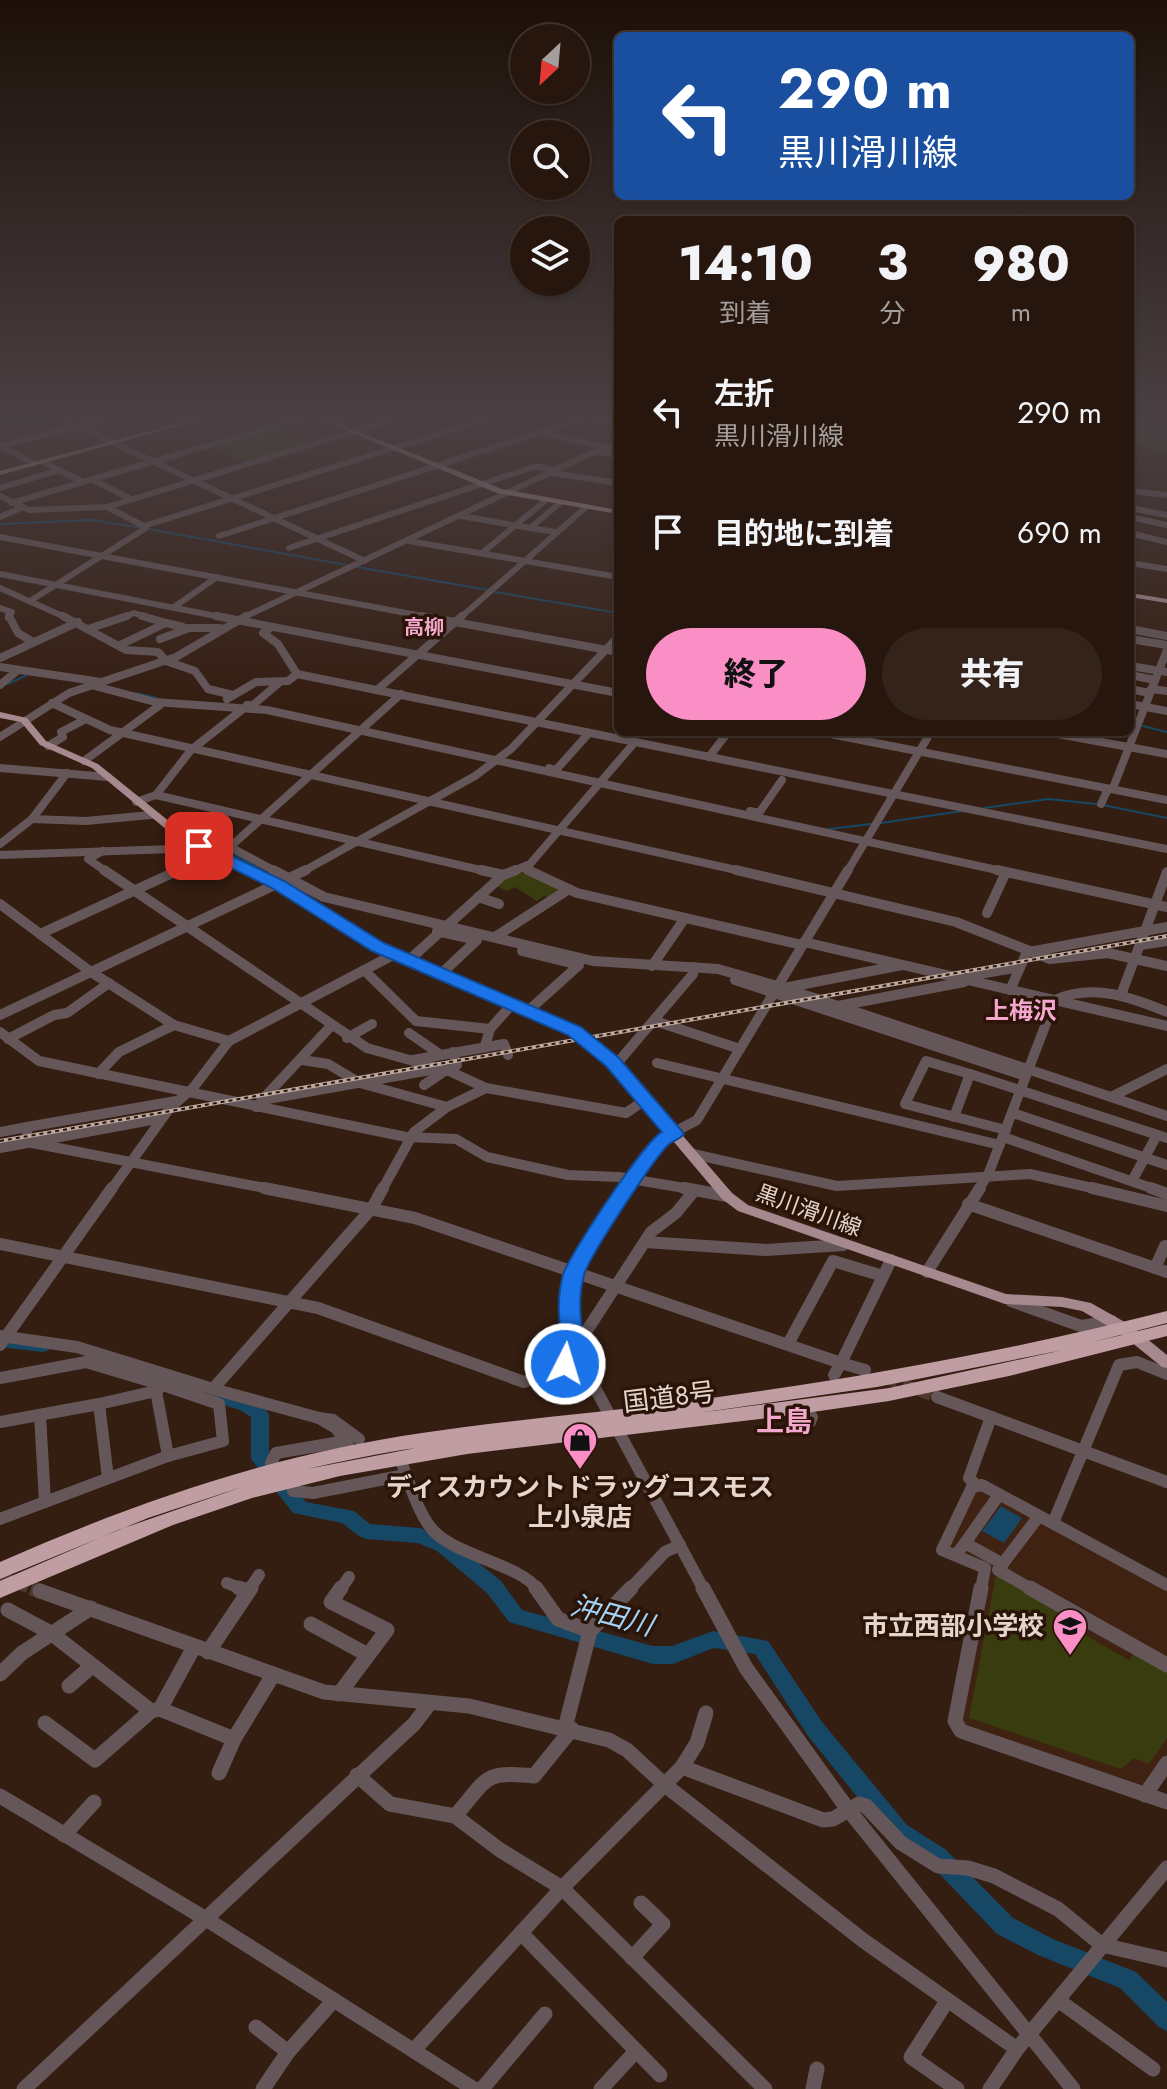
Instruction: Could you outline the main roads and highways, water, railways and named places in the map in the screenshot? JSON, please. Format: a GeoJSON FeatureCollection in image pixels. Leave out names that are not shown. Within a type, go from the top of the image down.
{"type":"FeatureCollection","features":[{"type":"Feature","properties":{"kind":"highway","name":"国道8号"},"geometry":{"type":"LineString","coordinates":[[0,1571],[53,1546],[185,1495],[352,1444],[615,1423],[921,1389],[1047,1362],[1123,1328],[1167,1317]]}},
{"type":"Feature","properties":{"kind":"highway","name":"国道8号"},"geometry":{"type":"LineString","coordinates":[[1123,1328],[1167,1330]]}},
{"type":"Feature","properties":{"kind":"highway","name":"国道8号"},"geometry":{"type":"LineString","coordinates":[[0,1590],[205,1505],[328,1471],[402,1467],[615,1423]]}},
{"type":"Feature","properties":{"kind":"main road"},"geometry":{"type":"LineString","coordinates":[[1134,596],[1167,601]]}},
{"type":"Feature","properties":{"kind":"main road","name":"黒川滑川線"},"geometry":{"type":"LineString","coordinates":[[0,715],[24,720],[48,746],[84,761],[108,777],[151,815],[199,846],[284,882],[341,926],[393,955],[575,1031],[613,1062],[727,1196],[755,1214],[1005,1299],[1062,1302],[1086,1307],[1123,1328],[1167,1363]]}},
{"type":"Feature","properties":{"kind":"water"},"geometry":{"type":"Polygon","coordinates":[[[1001,1506],[1022,1518],[1004,1543],[982,1531],[1001,1506]]]}},
{"type":"Feature","properties":{"kind":"waterway"},"geometry":{"type":"LineString","coordinates":[[0,524],[92,520],[142,528]]}},
{"type":"Feature","properties":{"kind":"waterway"},"geometry":{"type":"LineString","coordinates":[[148,529],[347,565]]}},
{"type":"Feature","properties":{"kind":"waterway"},"geometry":{"type":"LineString","coordinates":[[357,567],[488,590]]}},
{"type":"Feature","properties":{"kind":"waterway"},"geometry":{"type":"LineString","coordinates":[[495,592],[614,612]]}},
{"type":"Feature","properties":{"kind":"waterway"},"geometry":{"type":"LineString","coordinates":[[8,684],[27,675]]}},
{"type":"Feature","properties":{"kind":"waterway"},"geometry":{"type":"LineString","coordinates":[[136,693],[157,698]]}},
{"type":"Feature","properties":{"kind":"waterway"},"geometry":{"type":"LineString","coordinates":[[1143,726],[1167,732]]}},
{"type":"Feature","properties":{"kind":"waterway"},"geometry":{"type":"LineString","coordinates":[[984,808],[1049,799],[1096,804]]}},
{"type":"Feature","properties":{"kind":"waterway"},"geometry":{"type":"LineString","coordinates":[[1103,805],[1167,818]]}},
{"type":"Feature","properties":{"kind":"waterway"},"geometry":{"type":"LineString","coordinates":[[881,823],[962,811]]}},
{"type":"Feature","properties":{"kind":"waterway"},"geometry":{"type":"LineString","coordinates":[[829,829],[871,824]]}},
{"type":"Feature","properties":{"kind":"waterway"},"geometry":{"type":"LineString","coordinates":[[228,851],[279,879]]}},
{"type":"Feature","properties":{"kind":"waterway","name":"沖田川"},"geometry":{"type":"LineString","coordinates":[[0,1341],[43,1346]]}},
{"type":"Feature","properties":{"kind":"waterway","name":"沖田川"},"geometry":{"type":"LineString","coordinates":[[216,1396],[246,1405],[260,1414],[260,1459],[300,1508],[347,1516],[366,1531],[420,1536],[444,1546],[494,1587],[516,1616],[653,1655],[673,1655],[713,1639],[761,1647],[815,1729],[899,1832],[937,1856],[1005,1926],[1046,1947],[1128,1980],[1167,2019]]}},
{"type":"Feature","properties":{"kind":"tunnel"},"geometry":{"type":"LineString","coordinates":[[886,1378],[937,1397]]}},
{"type":"Feature","properties":{"kind":"tunnel"},"geometry":{"type":"LineString","coordinates":[[0,1577],[36,1590]]}},
{"type":"Feature","properties":{"kind":"tunnel"},"geometry":{"type":"LineString","coordinates":[[31,1588],[40,1591]]}},
{"type":"Feature","properties":{"kind":"railway"},"geometry":{"type":"LineString","coordinates":[[0,1141],[1167,936]]}},
{"type":"Feature","properties":{"kind":"place","name":"ディスカウントドラッグコスモス 上小泉店"},"geometry":{"type":"Point","coordinates":[580,1471]}},
{"type":"Feature","properties":{"kind":"place","name":"市立西部小学校"},"geometry":{"type":"Point","coordinates":[1070,1657]}},
{"type":"Feature","properties":{"kind":"district","name":"高柳"},"geometry":{"type":"Point","coordinates":[424,627]}},
{"type":"Feature","properties":{"kind":"district","name":"上梅沢"},"geometry":{"type":"Point","coordinates":[1021,1011]}},
{"type":"Feature","properties":{"kind":"district","name":"上島"},"geometry":{"type":"Point","coordinates":[784,1421]}}]}
